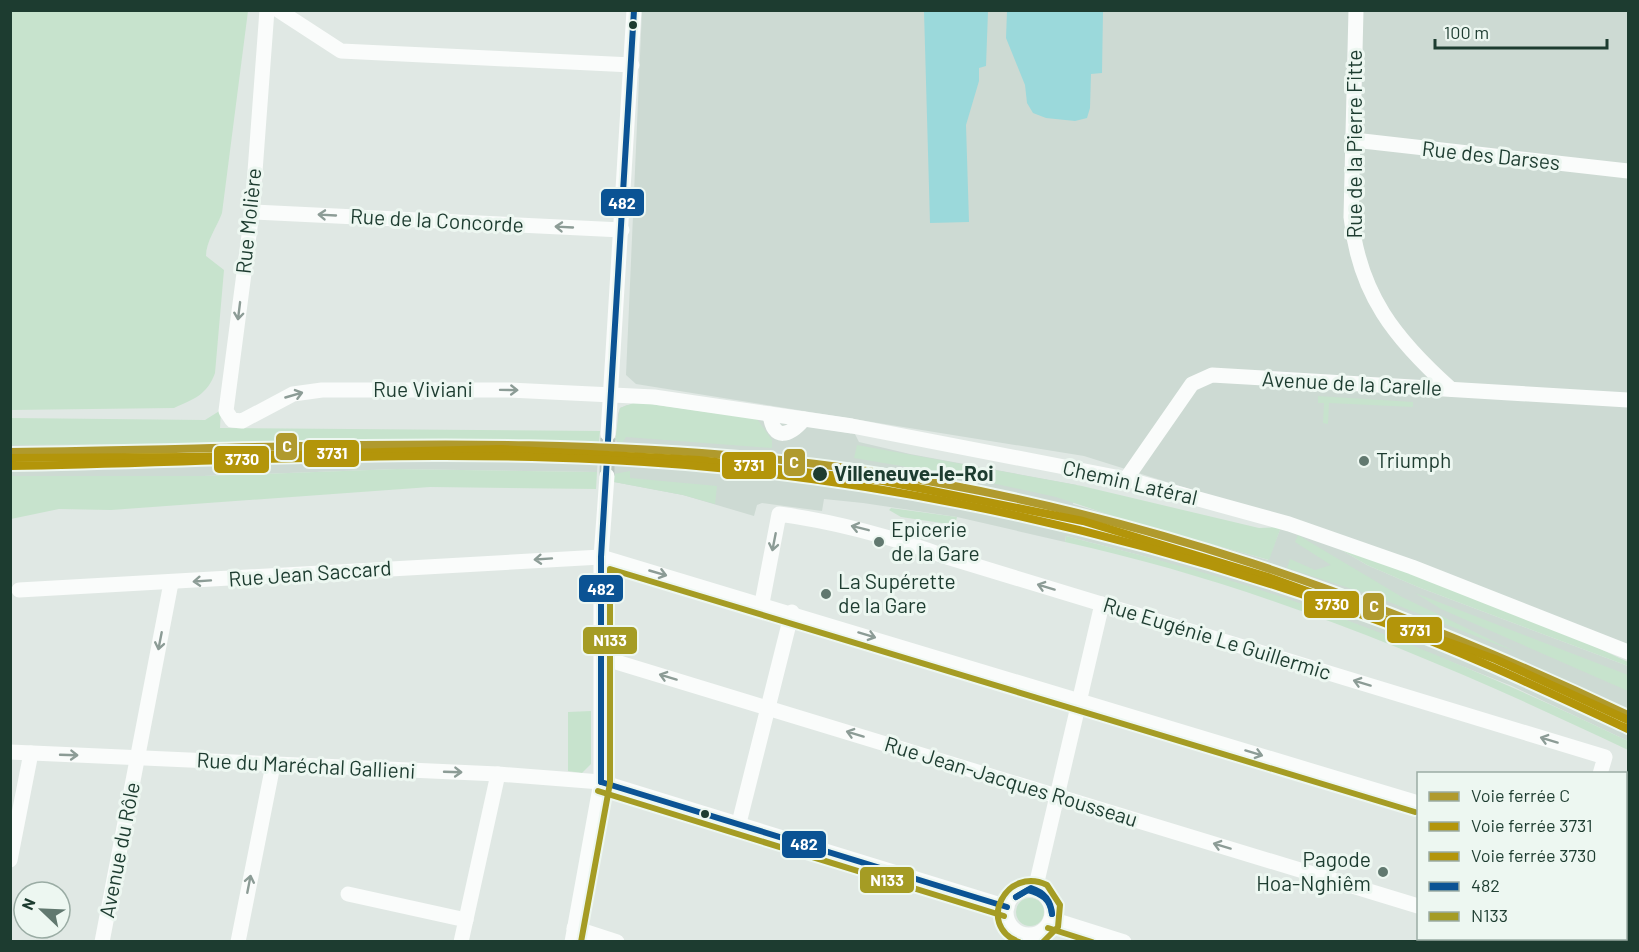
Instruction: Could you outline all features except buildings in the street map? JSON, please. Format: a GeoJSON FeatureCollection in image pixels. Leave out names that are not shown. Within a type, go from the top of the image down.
{"type":"FeatureCollection","features":[{"type":"Feature","properties":{"kind":"street","name":"Rue Molière"},"geometry":{"type":"LineString","coordinates":[[242,421],[232,420],[226,411],[252,212],[267,10]]}},
{"type":"Feature","properties":{"kind":"street"},"geometry":{"type":"LineString","coordinates":[[278,10],[341,51],[632,65]]}},
{"type":"Feature","properties":{"kind":"street"},"geometry":{"type":"LineString","coordinates":[[608,434],[607,394],[622,230],[634,10]]}},
{"type":"Feature","properties":{"kind":"street","name":"Rue de la Pierre Fitte"},"geometry":{"type":"LineString","coordinates":[[1356,10],[1351,217],[1354,245],[1363,274],[1384,319],[1418,360],[1450,389]]}},
{"type":"Feature","properties":{"kind":"street","name":"Rue des Darses"},"geometry":{"type":"LineString","coordinates":[[1354,140],[1629,171]]}},
{"type":"Feature","properties":{"kind":"street","name":"Rue de la Concorde"},"geometry":{"type":"LineString","coordinates":[[252,212],[622,230]]}},
{"type":"Feature","properties":{"kind":"street","name":"Avenue de la Carelle"},"geometry":{"type":"LineString","coordinates":[[1126,478],[1192,384],[1206,376],[1629,399]]}},
{"type":"Feature","properties":{"kind":"street","name":"Rue Viviani"},"geometry":{"type":"LineString","coordinates":[[242,421],[293,394],[322,390],[607,394]]}},
{"type":"Feature","properties":{"kind":"street","name":"Chemin Latéral"},"geometry":{"type":"LineString","coordinates":[[607,394],[654,397],[852,426],[1126,478],[1289,524],[1412,567],[1629,652]]}},
{"type":"Feature","properties":{"kind":"street"},"geometry":{"type":"LineString","coordinates":[[606,476],[601,557],[603,658],[601,782],[573,935],[617,942]]}},
{"type":"Feature","properties":{"kind":"street","name":"Rue Eugénie Le Guillermic"},"geometry":{"type":"LineString","coordinates":[[762,603],[779,514],[829,521],[874,532],[1605,757],[1601,772]]}},
{"type":"Feature","properties":{"kind":"street","name":"Rue Jean Saccard"},"geometry":{"type":"LineString","coordinates":[[19,590],[601,557],[792,612],[1417,802]]}},
{"type":"Feature","properties":{"kind":"street","name":"Avenue du Rôle"},"geometry":{"type":"LineString","coordinates":[[102,942],[171,583]]}},
{"type":"Feature","properties":{"kind":"street"},"geometry":{"type":"LineString","coordinates":[[1035,890],[1102,604]]}},
{"type":"Feature","properties":{"kind":"street"},"geometry":{"type":"LineString","coordinates":[[739,823],[792,612]]}},
{"type":"Feature","properties":{"kind":"street","name":"Rue Jean-Jacques Rousseau"},"geometry":{"type":"LineString","coordinates":[[603,658],[1417,905]]}},
{"type":"Feature","properties":{"kind":"street","name":"Rue du Maréchal Gallieni"},"geometry":{"type":"LineString","coordinates":[[10,752],[498,774],[601,782],[1007,906]]}},
{"type":"Feature","properties":{"kind":"street"},"geometry":{"type":"LineString","coordinates":[[10,860],[31,753]]}},
{"type":"Feature","properties":{"kind":"street"},"geometry":{"type":"LineString","coordinates":[[238,942],[273,765]]}},
{"type":"Feature","properties":{"kind":"street"},"geometry":{"type":"LineString","coordinates":[[461,942],[498,774]]}},
{"type":"Feature","properties":{"kind":"street"},"geometry":{"type":"LineString","coordinates":[[1035,890],[1047,898],[1052,912],[1045,929],[1030,938],[1012,928],[1008,921],[1007,906],[1021,891],[1035,890]]}},
{"type":"Feature","properties":{"kind":"street"},"geometry":{"type":"LineString","coordinates":[[348,894],[466,920]]}},
{"type":"Feature","properties":{"kind":"street"},"geometry":{"type":"LineString","coordinates":[[1051,919],[1124,942]]}},
{"type":"Feature","properties":{"kind":"shaded area"},"geometry":{"type":"Polygon","coordinates":[[[642,11],[1628,11],[1628,647],[1272,515],[1084,456],[636,384],[626,375],[642,11]]]}},
{"type":"Feature","properties":{"kind":"shaded area"},"geometry":{"type":"Polygon","coordinates":[[[627,405],[742,416],[855,434],[859,442],[910,454],[1077,485],[1073,504],[1268,560],[1281,527],[1328,542],[1367,565],[1418,587],[1628,666],[1628,741],[1512,686],[1320,610],[1147,557],[1066,536],[1065,542],[957,517],[824,499],[822,511],[762,503],[757,505],[754,516],[683,495],[614,482],[618,414],[620,408],[627,405]]]}},
{"type":"Feature","properties":{"kind":"shaded area"},"geometry":{"type":"Polygon","coordinates":[[[447,440],[599,442],[597,472],[397,469],[204,476],[11,476],[10,445],[218,445],[447,440]]]}},
{"type":"Feature","properties":{"kind":"green space"},"geometry":{"type":"Polygon","coordinates":[[[10,11],[248,11],[222,213],[206,250],[206,256],[224,270],[215,373],[204,391],[194,399],[174,408],[11,410],[10,11]]]}},
{"type":"Feature","properties":{"kind":"green space"},"geometry":{"type":"Polygon","coordinates":[[[1318,396],[1413,402],[1413,407],[1329,403],[1328,424],[1323,423],[1324,403],[1318,403],[1318,396]]]}},
{"type":"Feature","properties":{"kind":"green space"},"geometry":{"type":"Polygon","coordinates":[[[636,402],[757,419],[772,440],[772,448],[626,437],[622,443],[615,440],[620,408],[636,402]]]}},
{"type":"Feature","properties":{"kind":"green space"},"geometry":{"type":"Polygon","coordinates":[[[221,410],[220,428],[600,431],[599,442],[11,445],[11,418],[205,420],[221,410]]]}},
{"type":"Feature","properties":{"kind":"green space"},"geometry":{"type":"Polygon","coordinates":[[[857,445],[1082,486],[1259,528],[1281,527],[1269,560],[1128,521],[1056,497],[954,475],[854,458],[857,445]]]}},
{"type":"Feature","properties":{"kind":"green space"},"geometry":{"type":"Polygon","coordinates":[[[397,469],[597,472],[596,489],[430,487],[111,510],[59,509],[11,519],[11,476],[204,476],[397,469]]]}},
{"type":"Feature","properties":{"kind":"green space"},"geometry":{"type":"Polygon","coordinates":[[[630,471],[630,478],[717,486],[715,504],[683,495],[614,482],[614,474],[630,471]]]}},
{"type":"Feature","properties":{"kind":"green space"},"geometry":{"type":"Polygon","coordinates":[[[891,508],[957,517],[955,525],[901,517],[889,510],[891,508]]]}},
{"type":"Feature","properties":{"kind":"green space"},"geometry":{"type":"Polygon","coordinates":[[[1298,535],[1402,597],[1516,652],[1374,596],[1287,568],[1290,559],[1315,570],[1331,565],[1295,542],[1298,535]]]}},
{"type":"Feature","properties":{"kind":"green space"},"geometry":{"type":"Polygon","coordinates":[[[1066,536],[1224,579],[1366,627],[1498,681],[1628,741],[1628,750],[1492,687],[1352,630],[1210,581],[1065,542],[1066,536]]]}},
{"type":"Feature","properties":{"kind":"green space"},"geometry":{"type":"Polygon","coordinates":[[[1328,542],[1564,632],[1628,662],[1628,666],[1418,587],[1367,565],[1328,542]]]}},
{"type":"Feature","properties":{"kind":"green space"},"geometry":{"type":"Polygon","coordinates":[[[1415,593],[1628,675],[1628,691],[1441,609],[1415,593]]]}},
{"type":"Feature","properties":{"kind":"green space"},"geometry":{"type":"Polygon","coordinates":[[[591,711],[591,764],[582,773],[568,771],[568,712],[591,711]]]}},
{"type":"Feature","properties":{"kind":"green space"},"geometry":{"type":"Polygon","coordinates":[[[1030,898],[1040,902],[1044,912],[1040,922],[1030,926],[1020,922],[1016,912],[1020,902],[1030,898]]]}},
{"type":"Feature","properties":{"kind":"water"},"geometry":{"type":"Polygon","coordinates":[[[924,11],[988,11],[986,66],[979,68],[979,81],[966,125],[969,222],[930,223],[924,11]]]}},
{"type":"Feature","properties":{"kind":"water"},"geometry":{"type":"Polygon","coordinates":[[[1007,11],[1103,11],[1102,73],[1091,74],[1090,108],[1087,118],[1075,121],[1046,118],[1033,113],[1027,103],[1025,85],[1006,38],[1007,11]]]}},
{"type":"Feature","properties":{"kind":"tunnel"},"geometry":{"type":"LineString","coordinates":[[607,476],[608,434]]}},
{"type":"Feature","properties":{"kind":"rail line","name":"C"},"geometry":{"type":"LineString","coordinates":[[10,452],[436,444],[543,445],[649,449],[755,457],[860,470],[961,487],[1060,509],[1158,534],[1253,564],[1442,633],[1628,715]]}},
{"type":"Feature","properties":{"kind":"rail line","name":"3731"},"geometry":{"type":"LineString","coordinates":[[10,458],[184,457],[501,449],[699,460],[883,481],[1083,521],[1271,578],[1495,659],[1628,720]]}},
{"type":"Feature","properties":{"kind":"rail line","name":"3730"},"geometry":{"type":"LineString","coordinates":[[10,466],[348,457],[518,457],[602,459],[686,465],[860,486],[946,501],[1117,539],[1285,589],[1434,642],[1628,729]]}},
{"type":"Feature","properties":{"kind":"transit line","name":"482"},"geometry":{"type":"LineString","coordinates":[[601,782],[601,557],[634,10]]}},
{"type":"Feature","properties":{"kind":"transit line","name":"N133"},"geometry":{"type":"LineString","coordinates":[[581,942],[610,783],[610,569],[1415,812]]}},
{"type":"Feature","properties":{"kind":"transit line","name":"482"},"geometry":{"type":"LineString","coordinates":[[601,782],[1007,907]]}},
{"type":"Feature","properties":{"kind":"transit line","name":"N133"},"geometry":{"type":"LineString","coordinates":[[598,791],[1004,916]]}},
{"type":"Feature","properties":{"kind":"transit line","name":"N133"},"geometry":{"type":"LineString","coordinates":[[1019,942],[1006,934],[999,923],[998,911],[1009,890],[1020,883],[1033,881],[1047,885],[1060,905],[1058,927],[1043,942]]}},
{"type":"Feature","properties":{"kind":"transit line","name":"482"},"geometry":{"type":"LineString","coordinates":[[1016,897],[1031,888],[1036,890],[1048,901],[1052,914]]}},
{"type":"Feature","properties":{"kind":"transit line","name":"482"},"geometry":{"type":"LineString","coordinates":[[1016,897],[1028,890],[1037,893],[1047,901],[1052,914]]}},
{"type":"Feature","properties":{"kind":"transit line","name":"N133"},"geometry":{"type":"LineString","coordinates":[[1048,928],[1092,942]]}},
{"type":"Feature","properties":{"kind":"place","name":"Triumph"},"geometry":{"type":"Point","coordinates":[1364,461]}},
{"type":"Feature","properties":{"kind":"place","name":"Villeneuve-le-Roi"},"geometry":{"type":"Point","coordinates":[820,474]}},
{"type":"Feature","properties":{"kind":"place","name":"Epicerie de la Gare"},"geometry":{"type":"Point","coordinates":[879,542]}},
{"type":"Feature","properties":{"kind":"place","name":"La Supérette de la Gare"},"geometry":{"type":"Point","coordinates":[826,594]}},
{"type":"Feature","properties":{"kind":"place","name":"Pagode Hoa-Nghiêm"},"geometry":{"type":"Point","coordinates":[1383,872]}}]}
